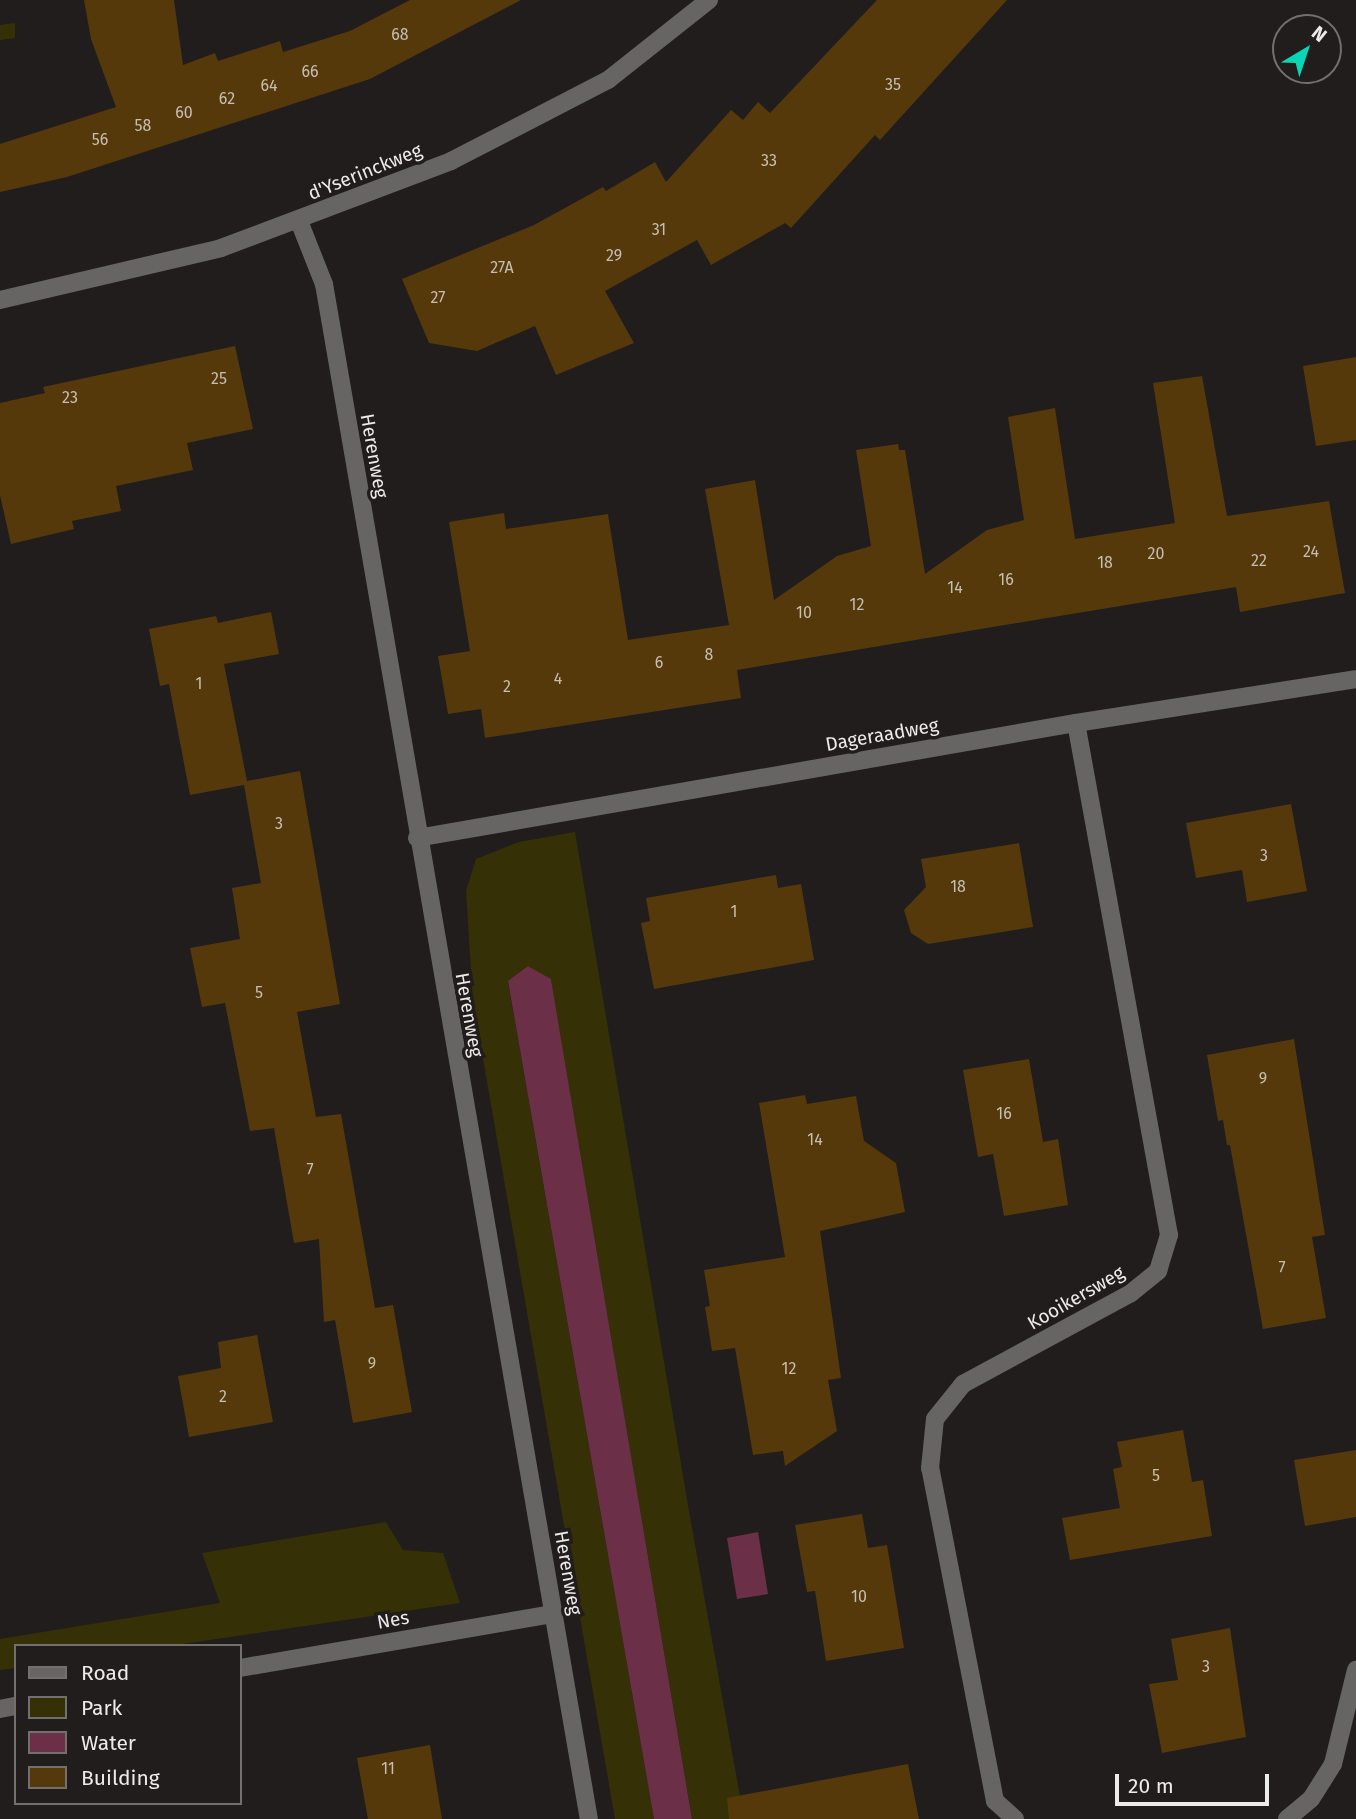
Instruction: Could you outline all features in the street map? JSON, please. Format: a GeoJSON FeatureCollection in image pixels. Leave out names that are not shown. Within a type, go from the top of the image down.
{"type":"FeatureCollection","features":[{"type":"Feature","properties":{"kind":"street","name":"d'Yserinckweg"},"geometry":{"type":"LineString","coordinates":[[0,300],[221,248],[299,221],[451,161],[608,80],[709,0]]}},
{"type":"Feature","properties":{"kind":"street","name":"Herenweg"},"geometry":{"type":"LineString","coordinates":[[299,221],[324,284],[417,838],[589,1819]]}},
{"type":"Feature","properties":{"kind":"street","name":"Dageraadweg"},"geometry":{"type":"LineString","coordinates":[[417,838],[1076,723],[1356,679]]}},
{"type":"Feature","properties":{"kind":"street","name":"Kooikersweg"},"geometry":{"type":"LineString","coordinates":[[1014,1819],[995,1801],[930,1468],[935,1419],[962,1384],[1131,1293],[1158,1270],[1169,1235],[1076,723]]}},
{"type":"Feature","properties":{"kind":"street","name":"Nes"},"geometry":{"type":"LineString","coordinates":[[242,1668],[553,1614]]}},
{"type":"Feature","properties":{"kind":"street"},"geometry":{"type":"LineString","coordinates":[[1287,1819],[1311,1799],[1333,1764],[1356,1670]]}},
{"type":"Feature","properties":{"kind":"green space"},"geometry":{"type":"Polygon","coordinates":[[[15,23],[15,38],[0,40],[0,25],[15,23]]]}},
{"type":"Feature","properties":{"kind":"green space"},"geometry":{"type":"Polygon","coordinates":[[[575,832],[690,1517],[744,1819],[692,1819],[551,979],[528,966],[508,982],[654,1819],[615,1819],[473,1001],[466,891],[476,859],[519,842],[575,832]]]}},
{"type":"Feature","properties":{"kind":"green space"},"geometry":{"type":"Polygon","coordinates":[[[386,1522],[403,1550],[443,1553],[460,1603],[183,1644],[14,1644],[14,1668],[0,1670],[0,1639],[220,1603],[202,1553],[386,1522]]]}},
{"type":"Feature","properties":{"kind":"water"},"geometry":{"type":"Polygon","coordinates":[[[528,966],[551,979],[692,1819],[654,1819],[508,981],[528,966]]]}},
{"type":"Feature","properties":{"kind":"water"},"geometry":{"type":"Polygon","coordinates":[[[758,1532],[768,1594],[737,1599],[727,1538],[758,1532]]]}},
{"type":"Feature","properties":{"kind":"building"},"geometry":{"type":"Polygon","coordinates":[[[84,0],[174,0],[183,65],[215,53],[218,61],[280,41],[283,52],[350,31],[410,0],[521,0],[370,79],[67,177],[0,192],[0,144],[116,107],[91,39],[84,0]]]}},
{"type":"Feature","properties":{"kind":"building"},"geometry":{"type":"Polygon","coordinates":[[[877,0],[1007,0],[880,140],[875,135],[791,228],[785,223],[711,265],[697,240],[605,291],[634,343],[556,375],[535,326],[477,351],[429,343],[402,279],[534,225],[603,187],[606,191],[655,162],[666,182],[731,110],[743,120],[758,102],[770,113],[877,0]]]}},
{"type":"Feature","properties":{"kind":"building"},"geometry":{"type":"Polygon","coordinates":[[[235,346],[253,429],[187,443],[193,470],[116,486],[121,511],[72,521],[74,529],[11,544],[0,495],[0,403],[45,393],[43,387],[235,346]]]}},
{"type":"Feature","properties":{"kind":"building"},"geometry":{"type":"Polygon","coordinates":[[[1356,357],[1356,440],[1316,446],[1303,366],[1356,357]]]}},
{"type":"Feature","properties":{"kind":"building"},"geometry":{"type":"Polygon","coordinates":[[[1202,376],[1227,516],[1329,501],[1345,593],[1240,612],[1236,587],[737,670],[741,698],[485,738],[481,709],[448,714],[438,656],[470,651],[449,522],[504,513],[506,529],[608,514],[628,640],[729,625],[705,489],[755,480],[774,600],[837,556],[871,546],[856,450],[898,444],[899,450],[905,450],[925,574],[987,530],[1024,520],[1008,417],[1055,408],[1075,539],[1175,523],[1153,383],[1202,376]]]}},
{"type":"Feature","properties":{"kind":"building"},"geometry":{"type":"Polygon","coordinates":[[[271,612],[279,654],[224,664],[247,781],[300,771],[340,1004],[297,1012],[316,1117],[341,1114],[375,1308],[393,1305],[412,1412],[353,1423],[335,1320],[324,1322],[319,1239],[294,1243],[274,1128],[250,1131],[225,1003],[202,1007],[190,948],[240,939],[232,888],[261,883],[244,785],[190,795],[169,684],[160,686],[149,629],[216,616],[218,623],[271,612]]]}},
{"type":"Feature","properties":{"kind":"building"},"geometry":{"type":"Polygon","coordinates":[[[1291,804],[1307,891],[1247,902],[1242,870],[1196,878],[1186,823],[1291,804]]]}},
{"type":"Feature","properties":{"kind":"building"},"geometry":{"type":"Polygon","coordinates":[[[1019,843],[1033,927],[928,944],[911,933],[904,910],[926,887],[921,859],[1019,843]]]}},
{"type":"Feature","properties":{"kind":"building"},"geometry":{"type":"Polygon","coordinates":[[[776,875],[778,888],[801,884],[814,960],[654,989],[641,923],[650,921],[646,898],[776,875]]]}},
{"type":"Feature","properties":{"kind":"building"},"geometry":{"type":"Polygon","coordinates":[[[1294,1039],[1325,1235],[1312,1237],[1326,1318],[1263,1329],[1230,1145],[1227,1145],[1223,1120],[1218,1121],[1207,1055],[1294,1039]]]}},
{"type":"Feature","properties":{"kind":"building"},"geometry":{"type":"Polygon","coordinates":[[[1029,1059],[1043,1142],[1058,1139],[1068,1205],[1004,1216],[993,1154],[978,1157],[963,1070],[1029,1059]]]}},
{"type":"Feature","properties":{"kind":"building"},"geometry":{"type":"Polygon","coordinates":[[[805,1095],[807,1104],[856,1096],[864,1141],[896,1163],[905,1212],[820,1231],[841,1378],[828,1380],[837,1431],[785,1466],[783,1451],[753,1455],[735,1348],[712,1351],[705,1307],[710,1306],[704,1270],[785,1257],[759,1103],[805,1095]]]}},
{"type":"Feature","properties":{"kind":"building"},"geometry":{"type":"Polygon","coordinates":[[[257,1335],[273,1422],[189,1437],[178,1376],[221,1368],[218,1342],[257,1335]]]}},
{"type":"Feature","properties":{"kind":"building"},"geometry":{"type":"Polygon","coordinates":[[[1183,1430],[1192,1482],[1203,1480],[1212,1536],[1070,1560],[1062,1518],[1120,1508],[1113,1469],[1122,1467],[1117,1442],[1183,1430]]]}},
{"type":"Feature","properties":{"kind":"building"},"geometry":{"type":"Polygon","coordinates":[[[1356,1450],[1356,1517],[1305,1526],[1294,1460],[1356,1450]]]}},
{"type":"Feature","properties":{"kind":"building"},"geometry":{"type":"Polygon","coordinates":[[[862,1514],[868,1548],[887,1545],[904,1648],[826,1661],[815,1591],[807,1592],[795,1525],[862,1514]]]}},
{"type":"Feature","properties":{"kind":"building"},"geometry":{"type":"Polygon","coordinates":[[[1230,1628],[1246,1737],[1162,1753],[1149,1684],[1178,1680],[1171,1639],[1230,1628]]]}},
{"type":"Feature","properties":{"kind":"building"},"geometry":{"type":"Polygon","coordinates":[[[430,1745],[442,1819],[368,1819],[357,1758],[430,1745]]]}},
{"type":"Feature","properties":{"kind":"building"},"geometry":{"type":"Polygon","coordinates":[[[908,1764],[919,1819],[729,1819],[727,1798],[908,1764]]]}}]}
